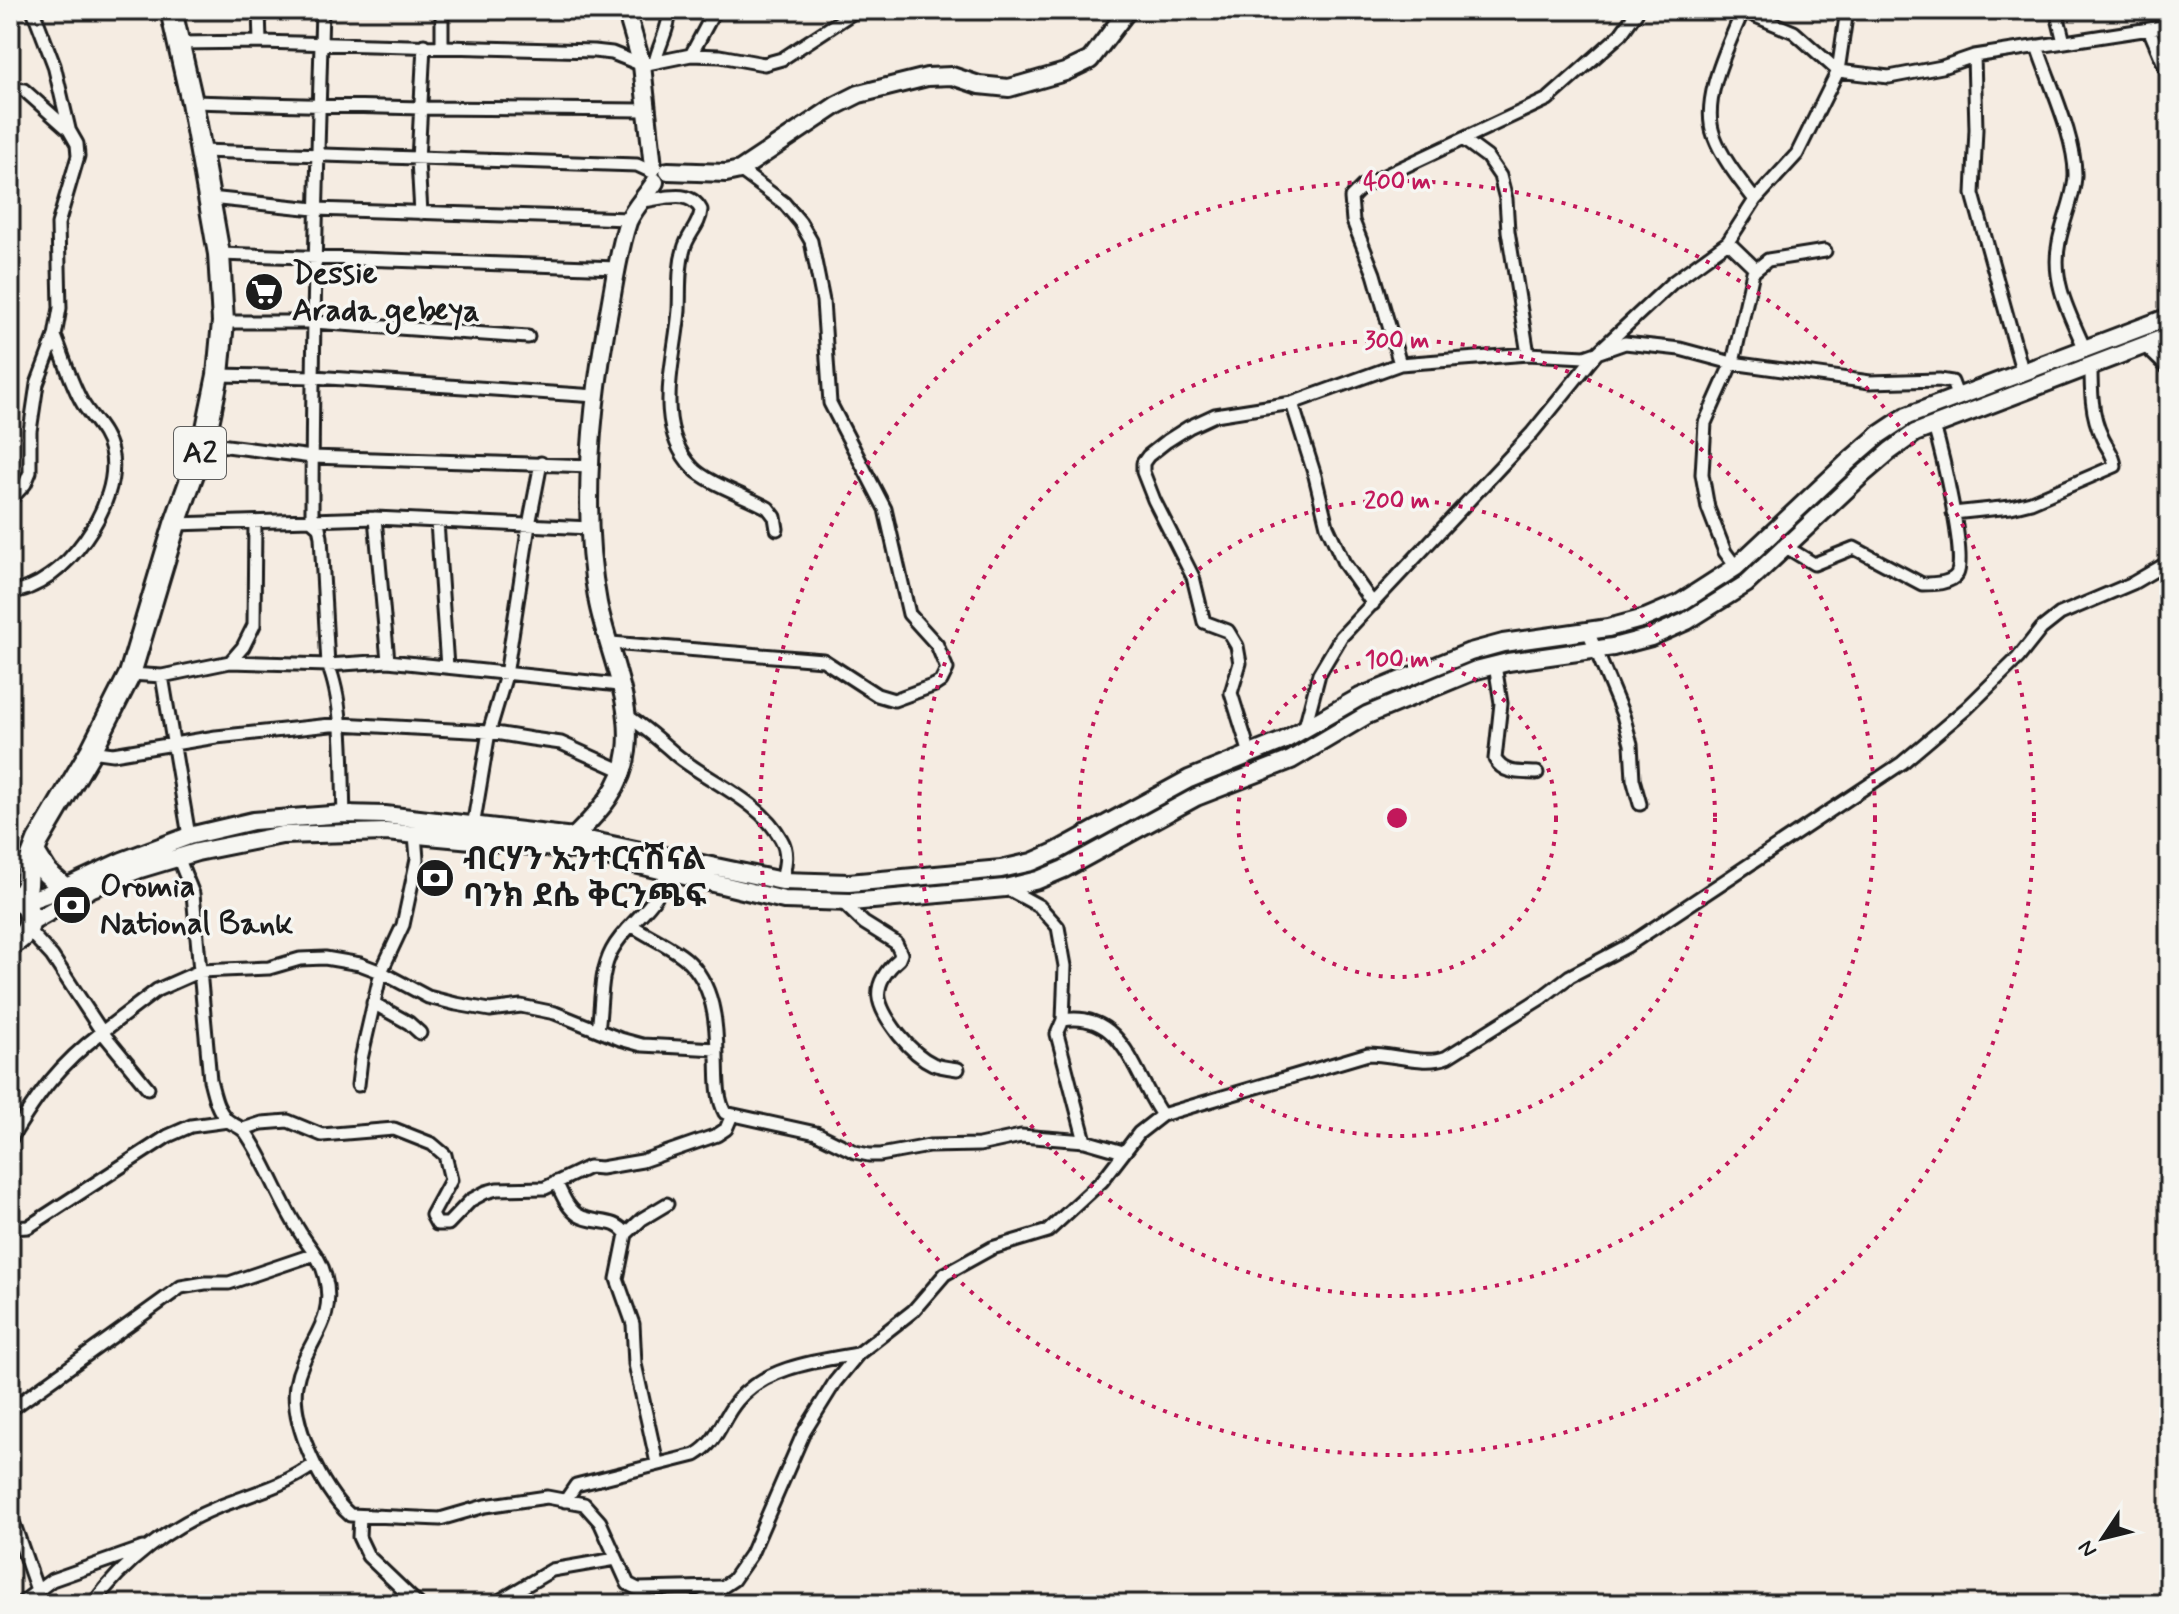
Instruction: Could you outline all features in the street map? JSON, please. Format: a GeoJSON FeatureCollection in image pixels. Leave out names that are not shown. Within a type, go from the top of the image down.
{"type":"FeatureCollection","features":[{"type":"Feature","properties":{"kind":"highway","name":"A2"},"geometry":{"type":"LineString","coordinates":[[29,927],[30,916],[16,896],[27,885],[31,859],[130,674],[175,524],[204,443],[218,375],[223,322],[219,254],[192,102],[171,10]]}},
{"type":"Feature","properties":{"kind":"highway"},"geometry":{"type":"LineString","coordinates":[[31,859],[64,888]]}},
{"type":"Feature","properties":{"kind":"highway"},"geometry":{"type":"LineString","coordinates":[[10,944],[24,936],[29,927]]}},
{"type":"Feature","properties":{"kind":"street"},"geometry":{"type":"LineString","coordinates":[[10,500],[25,484],[30,472],[30,431],[37,384],[55,336],[60,295],[58,224],[78,156],[54,65],[33,10]]}},
{"type":"Feature","properties":{"kind":"street"},"geometry":{"type":"LineString","coordinates":[[259,10],[260,42]]}},
{"type":"Feature","properties":{"kind":"street"},"geometry":{"type":"LineString","coordinates":[[322,10],[315,209],[317,258],[313,322],[312,521],[319,527],[321,537],[328,665],[340,724],[344,814]]}},
{"type":"Feature","properties":{"kind":"street"},"geometry":{"type":"LineString","coordinates":[[442,10],[442,46]]}},
{"type":"Feature","properties":{"kind":"street"},"geometry":{"type":"LineString","coordinates":[[574,837],[618,786],[627,752],[626,704],[599,605],[590,528],[596,396],[617,268],[629,219],[643,201],[656,173],[646,110],[648,64],[626,10]]}},
{"type":"Feature","properties":{"kind":"street"},"geometry":{"type":"LineString","coordinates":[[648,64],[665,36],[670,10]]}},
{"type":"Feature","properties":{"kind":"street"},"geometry":{"type":"LineString","coordinates":[[691,55],[715,10]]}},
{"type":"Feature","properties":{"kind":"street"},"geometry":{"type":"LineString","coordinates":[[178,43],[424,45],[612,53],[648,64],[691,55],[720,56],[764,64],[782,59],[857,10]]}},
{"type":"Feature","properties":{"kind":"street"},"geometry":{"type":"LineString","coordinates":[[201,151],[637,165],[656,173],[726,173],[740,170],[837,105],[859,94],[927,77],[952,76],[979,85],[1009,88],[1065,72],[1090,60],[1128,10]]}},
{"type":"Feature","properties":{"kind":"street"},"geometry":{"type":"LineString","coordinates":[[1400,364],[1374,274],[1353,221],[1351,198],[1363,186],[1548,99],[1621,34],[1638,10]]}},
{"type":"Feature","properties":{"kind":"street"},"geometry":{"type":"LineString","coordinates":[[1755,200],[1729,165],[1710,123],[1712,91],[1742,10],[1794,32],[1838,71],[1889,77],[1942,67],[1974,56],[2169,26]]}},
{"type":"Feature","properties":{"kind":"street"},"geometry":{"type":"LineString","coordinates":[[1305,727],[1319,674],[1341,637],[1532,433],[1597,353],[1673,282],[1728,242],[1755,200],[1797,154],[1838,71],[1847,10]]}},
{"type":"Feature","properties":{"kind":"street"},"geometry":{"type":"LineString","coordinates":[[2056,10],[2064,42]]}},
{"type":"Feature","properties":{"kind":"street"},"geometry":{"type":"LineString","coordinates":[[2149,29],[2169,76]]}},
{"type":"Feature","properties":{"kind":"street"},"geometry":{"type":"LineString","coordinates":[[421,213],[418,160],[424,45]]}},
{"type":"Feature","properties":{"kind":"street"},"geometry":{"type":"LineString","coordinates":[[2037,46],[2072,146],[2075,176],[2058,245],[2057,279],[2084,347]]}},
{"type":"Feature","properties":{"kind":"street"},"geometry":{"type":"LineString","coordinates":[[1974,56],[1976,129],[1973,194],[2022,370]]}},
{"type":"Feature","properties":{"kind":"street"},"geometry":{"type":"LineString","coordinates":[[10,88],[24,90],[69,130]]}},
{"type":"Feature","properties":{"kind":"street"},"geometry":{"type":"LineString","coordinates":[[192,102],[646,110]]}},
{"type":"Feature","properties":{"kind":"street"},"geometry":{"type":"LineString","coordinates":[[1464,140],[1487,157],[1500,176],[1528,354]]}},
{"type":"Feature","properties":{"kind":"street"},"geometry":{"type":"LineString","coordinates":[[611,643],[823,660],[877,695],[894,700],[935,685],[947,669],[937,645],[909,614],[885,509],[830,403],[823,301],[811,241],[784,203],[740,170]]}},
{"type":"Feature","properties":{"kind":"street"},"geometry":{"type":"LineString","coordinates":[[643,201],[685,196],[693,199],[701,210],[684,245],[680,269],[679,309],[668,398],[670,425],[676,444],[701,475],[768,508],[775,517],[777,529]]}},
{"type":"Feature","properties":{"kind":"street"},"geometry":{"type":"LineString","coordinates":[[210,198],[315,209],[629,219]]}},
{"type":"Feature","properties":{"kind":"street"},"geometry":{"type":"LineString","coordinates":[[1728,242],[1756,269]]}},
{"type":"Feature","properties":{"kind":"street"},"geometry":{"type":"LineString","coordinates":[[1736,567],[1725,552],[1708,508],[1702,474],[1705,423],[1738,346],[1751,279],[1756,269],[1768,260],[1825,251]]}},
{"type":"Feature","properties":{"kind":"street"},"geometry":{"type":"LineString","coordinates":[[219,254],[617,268]]}},
{"type":"Feature","properties":{"kind":"street"},"geometry":{"type":"LineString","coordinates":[[738,881],[849,883],[1001,869],[1032,862],[1189,779],[1283,741],[1360,697],[1470,652],[1503,643],[1588,631],[1645,618],[1668,608],[1710,586],[1736,567],[1880,434],[1907,416],[2169,317]]}},
{"type":"Feature","properties":{"kind":"street"},"geometry":{"type":"LineString","coordinates":[[223,322],[313,322],[528,337]]}},
{"type":"Feature","properties":{"kind":"street"},"geometry":{"type":"LineString","coordinates":[[10,592],[38,585],[84,545],[113,475],[112,452],[104,432],[82,402],[55,336]]}},
{"type":"Feature","properties":{"kind":"street"},"geometry":{"type":"LineString","coordinates":[[148,1088],[102,1032],[29,927],[92,888],[140,869],[178,857],[282,835],[386,832],[577,850],[668,865],[738,881],[784,900],[842,902],[1005,888],[1038,880],[1196,797],[1291,760],[1367,715],[1476,670],[1651,637],[1687,621],[1746,584],[1890,451],[1915,433],[2169,336]]}},
{"type":"Feature","properties":{"kind":"street"},"geometry":{"type":"LineString","coordinates":[[1250,754],[1231,693],[1240,663],[1237,646],[1228,631],[1204,622],[1193,577],[1154,500],[1143,463],[1178,434],[1215,415],[1292,403],[1400,364],[1528,354],[1564,357],[1597,353],[1625,343],[1680,349],[1732,363],[1870,382],[1952,382],[1957,395]]}},
{"type":"Feature","properties":{"kind":"street"},"geometry":{"type":"LineString","coordinates":[[2145,346],[2169,369]]}},
{"type":"Feature","properties":{"kind":"street"},"geometry":{"type":"LineString","coordinates":[[1953,513],[2031,502],[2115,466],[2096,416],[2091,394],[2091,366]]}},
{"type":"Feature","properties":{"kind":"street"},"geometry":{"type":"LineString","coordinates":[[218,375],[314,377],[596,396]]}},
{"type":"Feature","properties":{"kind":"street"},"geometry":{"type":"LineString","coordinates":[[1292,403],[1327,526],[1344,563],[1373,604]]}},
{"type":"Feature","properties":{"kind":"street"},"geometry":{"type":"LineString","coordinates":[[1786,547],[1814,564],[1849,549],[1860,549],[1892,570],[1922,584],[1952,579],[1957,574],[1960,561],[1934,426]]}},
{"type":"Feature","properties":{"kind":"street"},"geometry":{"type":"LineString","coordinates":[[204,443],[312,457],[592,466]]}},
{"type":"Feature","properties":{"kind":"street"},"geometry":{"type":"LineString","coordinates":[[473,827],[489,732],[506,675],[541,463]]}},
{"type":"Feature","properties":{"kind":"street"},"geometry":{"type":"LineString","coordinates":[[175,524],[375,518],[590,528]]}},
{"type":"Feature","properties":{"kind":"street"},"geometry":{"type":"LineString","coordinates":[[375,518],[388,661]]}},
{"type":"Feature","properties":{"kind":"street"},"geometry":{"type":"LineString","coordinates":[[230,662],[243,647],[254,625],[255,522]]}},
{"type":"Feature","properties":{"kind":"street"},"geometry":{"type":"LineString","coordinates":[[437,522],[447,667]]}},
{"type":"Feature","properties":{"kind":"street"},"geometry":{"type":"LineString","coordinates":[[697,1604],[733,1580],[751,1554],[804,1432],[835,1382],[858,1354],[913,1311],[945,1274],[992,1248],[1048,1231],[1102,1181],[1151,1122],[1162,1115],[1368,1054],[1389,1054],[1435,1062],[1447,1057],[1541,998],[1570,976],[1627,946],[1902,763],[1967,708],[2018,658],[2041,629],[2060,614],[2133,583],[2169,562]]}},
{"type":"Feature","properties":{"kind":"street"},"geometry":{"type":"LineString","coordinates":[[1588,631],[1615,690],[1631,744],[1633,779],[1640,804]]}},
{"type":"Feature","properties":{"kind":"street"},"geometry":{"type":"LineString","coordinates":[[130,674],[162,676],[230,662],[328,665],[388,661],[619,685]]}},
{"type":"Feature","properties":{"kind":"street"},"geometry":{"type":"LineString","coordinates":[[1495,665],[1501,703],[1495,759],[1499,767],[1506,771],[1537,773]]}},
{"type":"Feature","properties":{"kind":"street"},"geometry":{"type":"LineString","coordinates":[[162,676],[189,836]]}},
{"type":"Feature","properties":{"kind":"street"},"geometry":{"type":"LineString","coordinates":[[627,716],[761,815],[781,837],[787,853],[782,881]]}},
{"type":"Feature","properties":{"kind":"street"},"geometry":{"type":"LineString","coordinates":[[91,751],[113,754],[340,724],[489,732],[561,743],[623,771]]}},
{"type":"Feature","properties":{"kind":"street"},"geometry":{"type":"LineString","coordinates":[[1138,807],[1149,824]]}},
{"type":"Feature","properties":{"kind":"street"},"geometry":{"type":"LineString","coordinates":[[16,896],[64,888],[122,861],[189,836],[253,821],[344,814],[385,815],[574,837],[668,865]]}},
{"type":"Feature","properties":{"kind":"street"},"geometry":{"type":"LineString","coordinates":[[358,1085],[381,972],[403,925],[417,859],[415,834]]}},
{"type":"Feature","properties":{"kind":"street"},"geometry":{"type":"LineString","coordinates":[[178,857],[193,894],[210,1080],[217,1106],[228,1121],[243,1129],[264,1161],[297,1229],[325,1274],[329,1296],[324,1324],[306,1355],[296,1385],[296,1413],[313,1465],[339,1506],[350,1515],[440,1519],[485,1506],[547,1497],[584,1504],[600,1522],[628,1584],[638,1589],[721,1587]]}},
{"type":"Feature","properties":{"kind":"street"},"geometry":{"type":"LineString","coordinates":[[598,1030],[606,965],[612,950],[661,890],[668,865]]}},
{"type":"Feature","properties":{"kind":"street"},"geometry":{"type":"LineString","coordinates":[[1005,888],[1039,906],[1058,927],[1065,966],[1063,1020],[1057,1030],[1085,1141]]}},
{"type":"Feature","properties":{"kind":"street"},"geometry":{"type":"LineString","coordinates":[[842,902],[864,923],[896,943],[899,949],[899,959],[888,968],[880,982],[878,995],[882,1013],[908,1047],[933,1064],[958,1069]]}},
{"type":"Feature","properties":{"kind":"street"},"geometry":{"type":"LineString","coordinates":[[633,926],[685,958],[709,994],[714,1011],[718,1096],[725,1113],[816,1133],[855,1152],[869,1155],[929,1146],[979,1145],[1021,1136],[1085,1141],[1123,1152]]}},
{"type":"Feature","properties":{"kind":"street"},"geometry":{"type":"LineString","coordinates":[[10,1140],[47,1082],[80,1049],[157,990],[200,971],[269,968],[300,959],[325,958],[360,964],[428,997],[490,1010],[521,1006],[555,1013],[642,1045],[717,1049]]}},
{"type":"Feature","properties":{"kind":"street"},"geometry":{"type":"LineString","coordinates":[[373,1003],[409,1023],[420,1033]]}},
{"type":"Feature","properties":{"kind":"street"},"geometry":{"type":"LineString","coordinates":[[1063,1020],[1075,1018],[1096,1022],[1117,1036],[1162,1115]]}},
{"type":"Feature","properties":{"kind":"street"},"geometry":{"type":"LineString","coordinates":[[243,1129],[262,1123],[288,1121],[322,1135],[394,1129],[432,1144],[445,1155],[450,1170],[451,1180],[432,1215],[437,1224],[442,1225],[453,1220],[471,1200],[486,1192],[545,1188],[589,1167],[642,1161],[702,1141],[726,1129],[732,1115]]}},
{"type":"Feature","properties":{"kind":"street"},"geometry":{"type":"LineString","coordinates":[[10,1228],[28,1227],[168,1136],[191,1126],[228,1121]]}},
{"type":"Feature","properties":{"kind":"street"},"geometry":{"type":"LineString","coordinates":[[556,1182],[569,1207],[577,1215],[612,1223],[622,1227],[626,1234]]}},
{"type":"Feature","properties":{"kind":"street"},"geometry":{"type":"LineString","coordinates":[[657,1463],[635,1364],[633,1324],[617,1279],[626,1234],[642,1219],[667,1204]]}},
{"type":"Feature","properties":{"kind":"street"},"geometry":{"type":"LineString","coordinates":[[10,1410],[181,1287],[229,1283],[315,1254]]}},
{"type":"Feature","properties":{"kind":"street"},"geometry":{"type":"LineString","coordinates":[[565,1501],[576,1485],[695,1455],[714,1441],[737,1401],[765,1379],[799,1365],[858,1354]]}},
{"type":"Feature","properties":{"kind":"street"},"geometry":{"type":"LineString","coordinates":[[20,1604],[52,1580],[147,1546],[212,1509],[291,1481],[313,1465]]}},
{"type":"Feature","properties":{"kind":"street"},"geometry":{"type":"LineString","coordinates":[[10,1513],[37,1590]]}},
{"type":"Feature","properties":{"kind":"street"},"geometry":{"type":"LineString","coordinates":[[360,1516],[359,1537],[368,1556],[418,1604]]}},
{"type":"Feature","properties":{"kind":"street"},"geometry":{"type":"LineString","coordinates":[[93,1604],[147,1546]]}},
{"type":"Feature","properties":{"kind":"street"},"geometry":{"type":"LineString","coordinates":[[494,1604],[552,1570],[616,1559]]}},
{"type":"Feature","properties":{"kind":"place","name":"Dessie Arada gebeya"},"geometry":{"type":"Point","coordinates":[264,292]}},
{"type":"Feature","properties":{"kind":"place","name":"ብርሃን ኢንተርናሽናል ባንክ ደሴ ቅርንጫፍ"},"geometry":{"type":"Point","coordinates":[435,878]}},
{"type":"Feature","properties":{"kind":"place","name":"Oromia National Bank"},"geometry":{"type":"Point","coordinates":[72,905]}}]}
